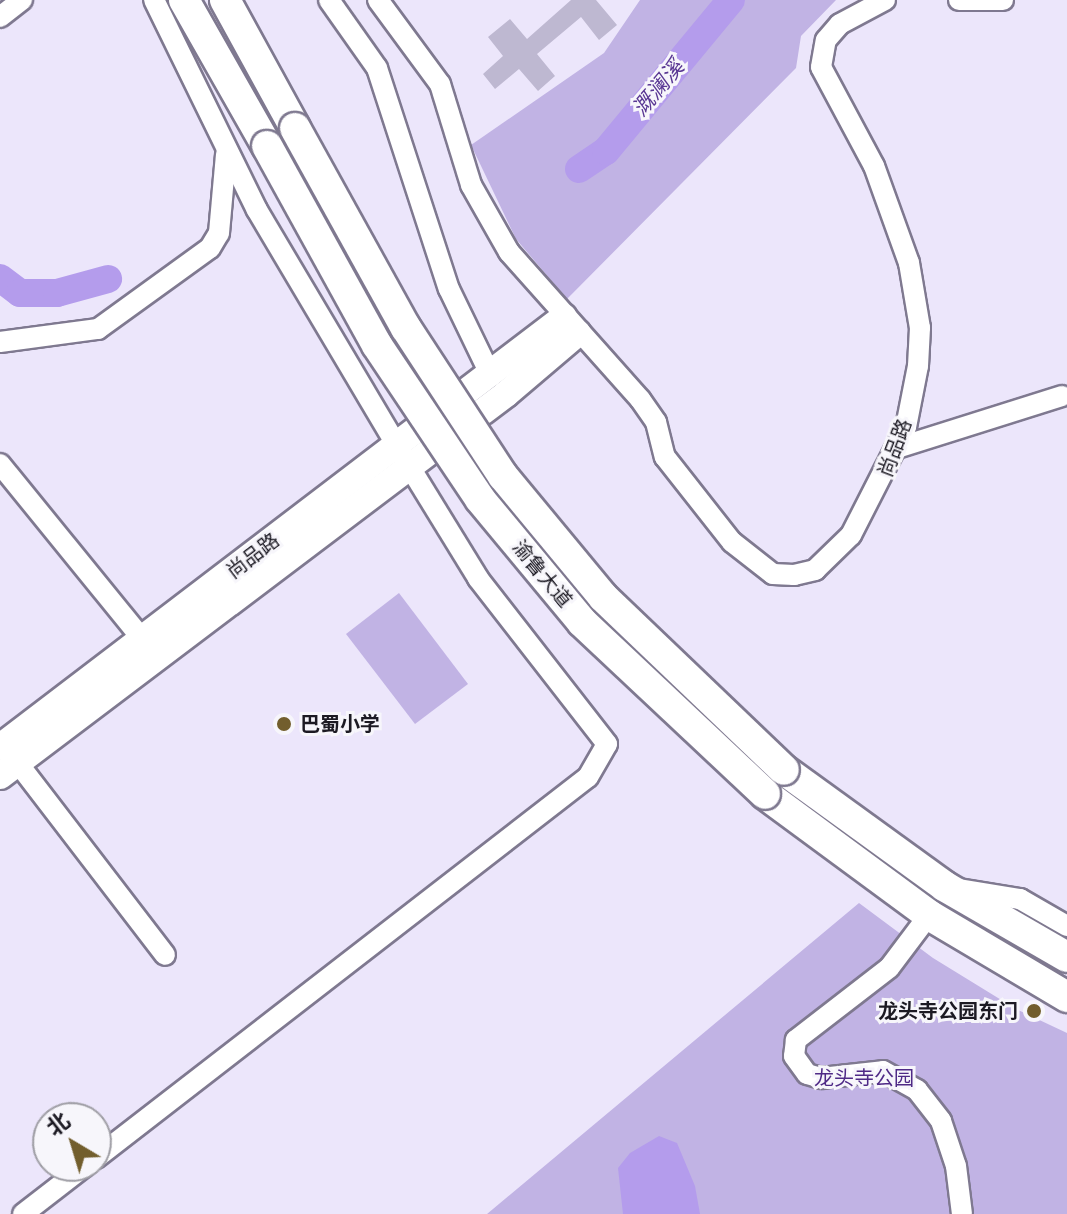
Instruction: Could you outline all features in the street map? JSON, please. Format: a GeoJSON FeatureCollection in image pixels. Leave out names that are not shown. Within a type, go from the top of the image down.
{"type":"FeatureCollection","features":[{"type":"Feature","properties":{"kind":"highway","name":"渝鲁大道"},"geometry":{"type":"LineString","coordinates":[[184,0],[377,345],[480,499],[582,622],[765,794],[929,915],[1067,997]]}},
{"type":"Feature","properties":{"kind":"highway","name":"渝鲁大道"},"geometry":{"type":"LineString","coordinates":[[225,0],[406,328],[503,476],[613,608],[784,770],[944,886],[1067,957]]}},
{"type":"Feature","properties":{"kind":"main road","name":"尚品路"},"geometry":{"type":"LineString","coordinates":[[6,762],[143,640],[403,457],[491,376],[571,325]]}},
{"type":"Feature","properties":{"kind":"main road","name":"尚品路"},"geometry":{"type":"LineString","coordinates":[[6,762],[571,325]]}},
{"type":"Feature","properties":{"kind":"street"},"geometry":{"type":"LineString","coordinates":[[0,17],[22,0]]}},
{"type":"Feature","properties":{"kind":"street"},"geometry":{"type":"LineString","coordinates":[[112,1146],[588,777],[607,744],[478,578],[403,457],[226,150],[154,0]]}},
{"type":"Feature","properties":{"kind":"street"},"geometry":{"type":"LineString","coordinates":[[329,0],[377,68],[449,289],[491,376]]}},
{"type":"Feature","properties":{"kind":"street"},"geometry":{"type":"LineString","coordinates":[[378,0],[440,84],[471,185],[490,225],[571,325]]}},
{"type":"Feature","properties":{"kind":"street","name":"尚品路"},"geometry":{"type":"LineString","coordinates":[[571,325],[656,422],[665,457],[732,542],[773,574],[815,570],[831,558],[851,535],[897,448],[918,366],[920,328],[909,263],[874,166],[827,82],[820,54],[840,24],[885,0]]}},
{"type":"Feature","properties":{"kind":"street"},"geometry":{"type":"LineString","coordinates":[[959,0],[1003,0]]}},
{"type":"Feature","properties":{"kind":"street"},"geometry":{"type":"LineString","coordinates":[[0,342],[98,329],[210,248],[219,233],[226,150]]}},
{"type":"Feature","properties":{"kind":"street"},"geometry":{"type":"LineString","coordinates":[[897,448],[1062,396]]}},
{"type":"Feature","properties":{"kind":"street"},"geometry":{"type":"LineString","coordinates":[[0,464],[143,640]]}},
{"type":"Feature","properties":{"kind":"street"},"geometry":{"type":"LineString","coordinates":[[6,762],[165,955]]}},
{"type":"Feature","properties":{"kind":"street"},"geometry":{"type":"LineString","coordinates":[[944,886],[1020,899],[1067,926]]}},
{"type":"Feature","properties":{"kind":"street"},"geometry":{"type":"LineString","coordinates":[[929,915],[889,968],[796,1040],[794,1056],[807,1074],[821,1078],[883,1071],[917,1090],[941,1121],[956,1166],[962,1214]]}},
{"type":"Feature","properties":{"kind":"street"},"geometry":{"type":"LineString","coordinates":[[23,1214],[64,1182]]}},
{"type":"Feature","properties":{"kind":"green space"},"geometry":{"type":"Polygon","coordinates":[[[640,0],[836,0],[801,36],[796,68],[567,299],[516,239],[471,145],[604,53],[640,0]]]}},
{"type":"Feature","properties":{"kind":"green space"},"geometry":{"type":"Polygon","coordinates":[[[399,593],[468,684],[415,724],[346,634],[399,593]]]}},
{"type":"Feature","properties":{"kind":"green space","name":"龙头寺公园"},"geometry":{"type":"Polygon","coordinates":[[[859,903],[933,958],[1016,1009],[1067,1033],[1067,1214],[487,1214],[859,903]]]}},
{"type":"Feature","properties":{"kind":"shaded area"},"geometry":{"type":"Polygon","coordinates":[[[659,1136],[677,1143],[695,1186],[700,1214],[623,1214],[618,1168],[630,1153],[659,1136]]]}},
{"type":"Feature","properties":{"kind":"building"},"geometry":{"type":"Polygon","coordinates":[[[571,0],[596,0],[617,25],[599,40],[581,17],[537,54],[555,76],[538,91],[519,69],[495,89],[483,74],[503,56],[488,37],[510,19],[527,39],[571,0]]]}},
{"type":"Feature","properties":{"kind":"waterway","name":"溉澜溪"},"geometry":{"type":"LineString","coordinates":[[579,169],[606,151],[731,0]]}},
{"type":"Feature","properties":{"kind":"waterway","name":"溉澜溪"},"geometry":{"type":"LineString","coordinates":[[0,278],[20,293],[57,293],[108,279]]}},
{"type":"Feature","properties":{"kind":"place","name":"巴蜀小学"},"geometry":{"type":"Point","coordinates":[284,724]}},
{"type":"Feature","properties":{"kind":"place","name":"龙头寺公园东门"},"geometry":{"type":"Point","coordinates":[1034,1011]}}]}
